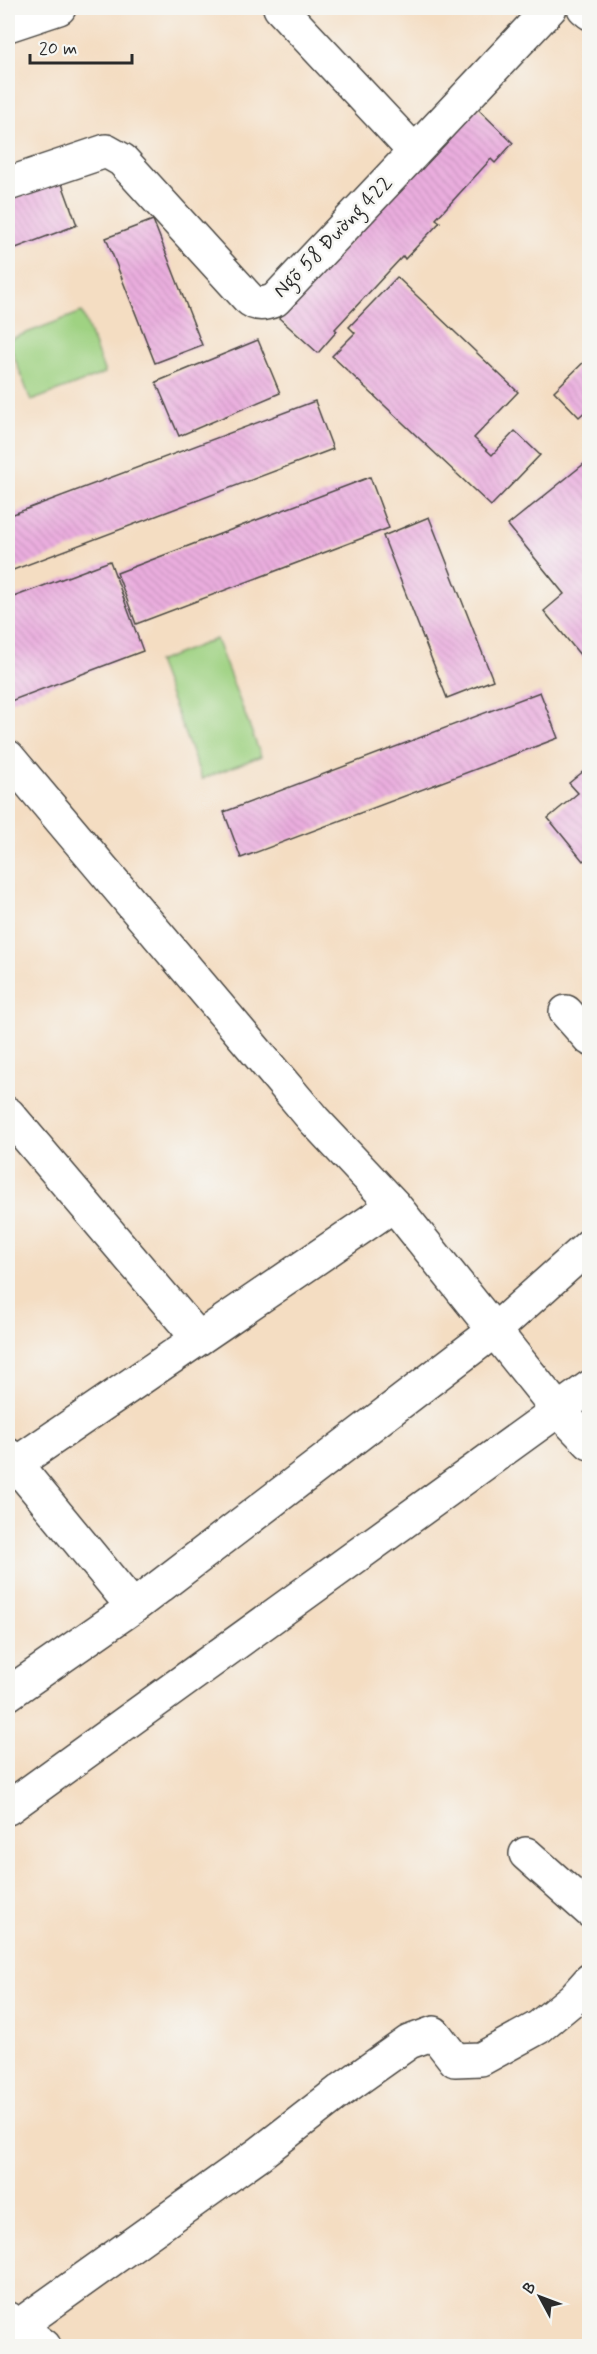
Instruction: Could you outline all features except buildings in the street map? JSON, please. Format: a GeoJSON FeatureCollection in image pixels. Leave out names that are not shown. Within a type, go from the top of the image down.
{"type":"FeatureCollection","features":[{"type":"Feature","properties":{"kind":"street"},"geometry":{"type":"LineString","coordinates":[[8,25],[59,8]]}},
{"type":"Feature","properties":{"kind":"street"},"geometry":{"type":"LineString","coordinates":[[280,8],[414,151]]}},
{"type":"Feature","properties":{"kind":"street","name":"Ngõ 58 Đường 422"},"geometry":{"type":"LineString","coordinates":[[8,184],[106,151],[113,153],[122,160],[248,298],[258,303],[266,303],[275,300],[550,8]]}},
{"type":"Feature","properties":{"kind":"street"},"geometry":{"type":"LineString","coordinates":[[584,8],[590,13]]}},
{"type":"Feature","properties":{"kind":"street"},"geometry":{"type":"LineString","coordinates":[[8,757],[314,1120],[394,1205],[558,1410],[590,1443]]}},
{"type":"Feature","properties":{"kind":"street"},"geometry":{"type":"LineString","coordinates":[[566,1012],[590,1039]]}},
{"type":"Feature","properties":{"kind":"street"},"geometry":{"type":"LineString","coordinates":[[8,1114],[198,1338]]}},
{"type":"Feature","properties":{"kind":"street"},"geometry":{"type":"LineString","coordinates":[[133,1607],[10,1463],[394,1205]]}},
{"type":"Feature","properties":{"kind":"street"},"geometry":{"type":"LineString","coordinates":[[8,1694],[133,1607],[494,1331],[590,1245]]}},
{"type":"Feature","properties":{"kind":"street"},"geometry":{"type":"LineString","coordinates":[[8,1808],[590,1387]]}},
{"type":"Feature","properties":{"kind":"street"},"geometry":{"type":"LineString","coordinates":[[526,1854],[590,1911]]}},
{"type":"Feature","properties":{"kind":"street"},"geometry":{"type":"LineString","coordinates":[[44,2346],[12,2323],[259,2154],[340,2091],[409,2042],[434,2032],[455,2060],[481,2059],[539,2027],[574,1998],[590,1980]]}},
{"type":"Feature","properties":{"kind":"green space"},"geometry":{"type":"Polygon","coordinates":[[[82,312],[105,373],[31,401],[8,340],[82,312]]]}},
{"type":"Feature","properties":{"kind":"green space"},"geometry":{"type":"Polygon","coordinates":[[[216,639],[261,756],[202,779],[157,662],[216,639]]]}}]}
